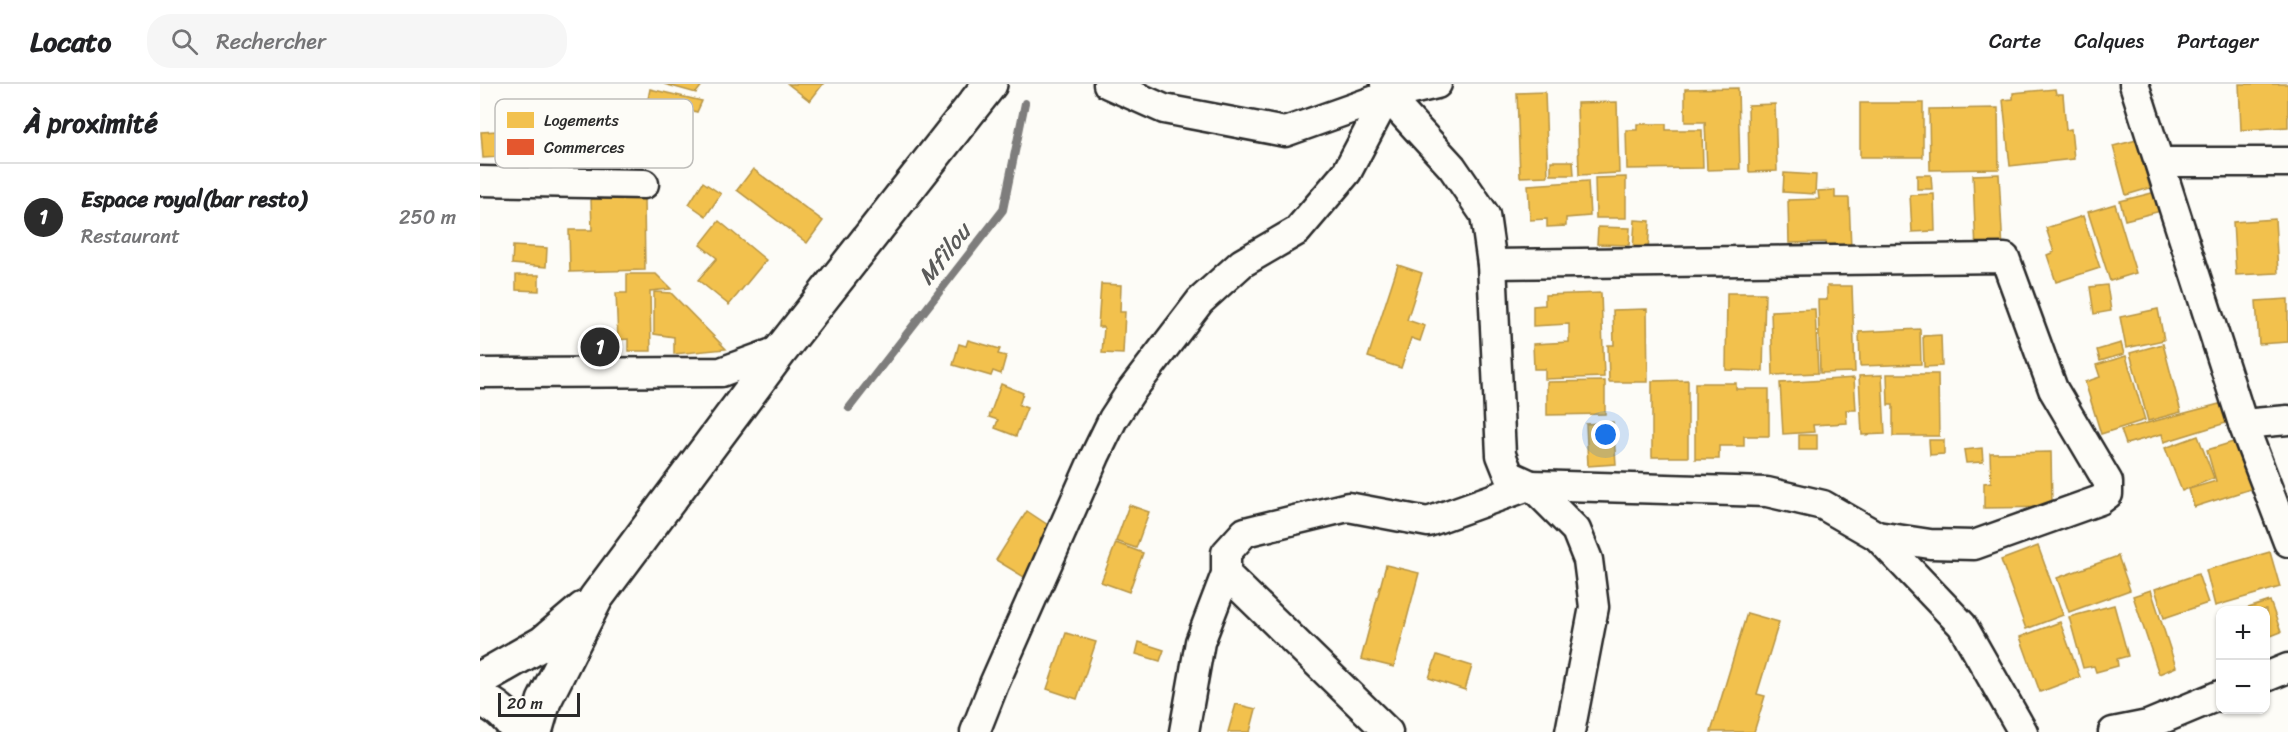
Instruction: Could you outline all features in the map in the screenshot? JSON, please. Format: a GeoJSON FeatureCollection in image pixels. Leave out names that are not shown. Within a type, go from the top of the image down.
{"type":"FeatureCollection","features":[{"type":"Feature","properties":{"kind":"main road"},"geometry":{"type":"LineString","coordinates":[[535,732],[544,701],[596,598],[781,350],[990,84]]}},
{"type":"Feature","properties":{"kind":"main road"},"geometry":{"type":"LineString","coordinates":[[480,679],[543,643],[596,598]]}},
{"type":"Feature","properties":{"kind":"main road"},"geometry":{"type":"LineString","coordinates":[[480,699],[491,703],[508,717],[519,732]]}},
{"type":"Feature","properties":{"kind":"street"},"geometry":{"type":"LineString","coordinates":[[1108,84],[1164,109],[1285,132],[1386,90],[1437,84]]}},
{"type":"Feature","properties":{"kind":"street"},"geometry":{"type":"LineString","coordinates":[[2134,84],[2243,424],[2288,542]]}},
{"type":"Feature","properties":{"kind":"street"},"geometry":{"type":"LineString","coordinates":[[1386,90],[1452,167],[1485,215],[1491,264],[1501,455],[1509,475],[1531,485],[1576,531],[1588,560],[1594,607],[1570,732]]}},
{"type":"Feature","properties":{"kind":"street"},"geometry":{"type":"LineString","coordinates":[[975,732],[994,684],[1113,419],[1132,390],[1200,301],[1242,263],[1297,231],[1347,172],[1386,90]]}},
{"type":"Feature","properties":{"kind":"street"},"geometry":{"type":"LineString","coordinates":[[2160,162],[2288,162]]}},
{"type":"Feature","properties":{"kind":"street"},"geometry":{"type":"LineString","coordinates":[[480,182],[644,184]]}},
{"type":"Feature","properties":{"kind":"street"},"geometry":{"type":"LineString","coordinates":[[1491,264],[2005,258],[2053,389],[2108,482],[2108,494],[2100,500],[1974,545],[1930,544],[1877,536]]}},
{"type":"Feature","properties":{"kind":"street"},"geometry":{"type":"LineString","coordinates":[[480,373],[721,372],[781,350]]}},
{"type":"Feature","properties":{"kind":"street"},"geometry":{"type":"LineString","coordinates":[[2243,424],[2288,420]]}},
{"type":"Feature","properties":{"kind":"street"},"geometry":{"type":"LineString","coordinates":[[1184,732],[1200,642],[1226,574],[1226,553],[1245,532],[1348,507],[1428,522],[1531,485],[1767,492],[1823,505],[1877,536],[1962,625],[2023,732]]}},
{"type":"Feature","properties":{"kind":"street"},"geometry":{"type":"LineString","coordinates":[[1226,574],[1388,732]]}},
{"type":"Feature","properties":{"kind":"street"},"geometry":{"type":"LineString","coordinates":[[2270,675],[2288,668]]}},
{"type":"Feature","properties":{"kind":"street"},"geometry":{"type":"LineString","coordinates":[[2113,732],[2148,724],[2216,697]]}},
{"type":"Feature","properties":{"kind":"building: Logements"},"geometry":{"type":"Polygon","coordinates":[[[664,84],[703,84],[696,93],[664,84]]]}},
{"type":"Feature","properties":{"kind":"building: Logements"},"geometry":{"type":"Polygon","coordinates":[[[788,84],[823,84],[810,101],[788,84]]]}},
{"type":"Feature","properties":{"kind":"building: Logements"},"geometry":{"type":"Polygon","coordinates":[[[2239,84],[2288,84],[2288,127],[2241,130],[2239,84]]]}},
{"type":"Feature","properties":{"kind":"building: Logements"},"geometry":{"type":"Polygon","coordinates":[[[1738,88],[1740,169],[1707,170],[1705,122],[1685,122],[1685,89],[1738,88]]]}},
{"type":"Feature","properties":{"kind":"building: Logements"},"geometry":{"type":"Polygon","coordinates":[[[650,89],[702,101],[697,112],[693,111],[693,99],[648,99],[650,89]]]}},
{"type":"Feature","properties":{"kind":"building: Logements"},"geometry":{"type":"Polygon","coordinates":[[[2055,89],[2056,94],[2063,94],[2066,130],[2071,129],[2074,159],[2010,166],[2003,100],[2013,99],[2013,93],[2055,89]]]}},
{"type":"Feature","properties":{"kind":"building: Logements"},"geometry":{"type":"Polygon","coordinates":[[[1545,92],[1548,176],[1520,177],[1517,93],[1545,92]]]}},
{"type":"Feature","properties":{"kind":"building: Logements"},"geometry":{"type":"Polygon","coordinates":[[[1617,102],[1619,173],[1579,175],[1577,103],[1617,102]]]}},
{"type":"Feature","properties":{"kind":"building: Logements"},"geometry":{"type":"Polygon","coordinates":[[[1860,103],[1923,103],[1923,157],[1860,157],[1860,103]]]}},
{"type":"Feature","properties":{"kind":"building: Logements"},"geometry":{"type":"Polygon","coordinates":[[[1775,104],[1777,171],[1749,172],[1748,105],[1775,104]]]}},
{"type":"Feature","properties":{"kind":"building: Logements"},"geometry":{"type":"Polygon","coordinates":[[[1998,108],[1999,169],[1930,170],[1929,109],[1998,108]]]}},
{"type":"Feature","properties":{"kind":"building: Logements"},"geometry":{"type":"Polygon","coordinates":[[[1637,124],[1666,124],[1666,130],[1702,130],[1703,168],[1627,169],[1626,130],[1637,130],[1637,124]]]}},
{"type":"Feature","properties":{"kind":"building: Logements"},"geometry":{"type":"Polygon","coordinates":[[[495,131],[495,157],[483,158],[481,132],[495,131]]]}},
{"type":"Feature","properties":{"kind":"building: Logements"},"geometry":{"type":"Polygon","coordinates":[[[2137,140],[2150,188],[2126,195],[2113,146],[2137,140]]]}},
{"type":"Feature","properties":{"kind":"building: Logements"},"geometry":{"type":"Polygon","coordinates":[[[1551,161],[1573,161],[1574,175],[1551,175],[1551,161]]]}},
{"type":"Feature","properties":{"kind":"building: Logements"},"geometry":{"type":"Polygon","coordinates":[[[753,169],[823,221],[807,243],[737,190],[753,169]]]}},
{"type":"Feature","properties":{"kind":"building: Logements"},"geometry":{"type":"Polygon","coordinates":[[[1784,173],[1816,175],[1815,194],[1783,192],[1784,173]]]}},
{"type":"Feature","properties":{"kind":"building: Logements"},"geometry":{"type":"Polygon","coordinates":[[[1999,174],[2003,251],[1976,253],[1973,175],[1999,174]]]}},
{"type":"Feature","properties":{"kind":"building: Logements"},"geometry":{"type":"Polygon","coordinates":[[[1917,175],[1931,175],[1932,189],[1917,189],[1917,175]]]}},
{"type":"Feature","properties":{"kind":"building: Logements"},"geometry":{"type":"Polygon","coordinates":[[[1626,177],[1626,218],[1596,218],[1595,178],[1626,177]]]}},
{"type":"Feature","properties":{"kind":"building: Logements"},"geometry":{"type":"Polygon","coordinates":[[[1588,181],[1590,216],[1566,218],[1566,226],[1547,227],[1547,219],[1530,220],[1528,185],[1588,181]]]}},
{"type":"Feature","properties":{"kind":"building: Logements"},"geometry":{"type":"Polygon","coordinates":[[[703,182],[721,194],[706,216],[689,204],[703,182]]]}},
{"type":"Feature","properties":{"kind":"building: Logements"},"geometry":{"type":"Polygon","coordinates":[[[1835,190],[1835,198],[1849,198],[1851,248],[1827,249],[1826,242],[1789,243],[1788,200],[1819,199],[1818,191],[1835,190]]]}},
{"type":"Feature","properties":{"kind":"building: Logements"},"geometry":{"type":"Polygon","coordinates":[[[2156,192],[2161,211],[2125,220],[2120,201],[2156,192]]]}},
{"type":"Feature","properties":{"kind":"building: Logements"},"geometry":{"type":"Polygon","coordinates":[[[1934,194],[1935,231],[1912,232],[1910,195],[1934,194]]]}},
{"type":"Feature","properties":{"kind":"building: Logements"},"geometry":{"type":"Polygon","coordinates":[[[644,198],[645,270],[570,272],[569,230],[592,230],[591,199],[644,198]]]}},
{"type":"Feature","properties":{"kind":"building: Logements"},"geometry":{"type":"Polygon","coordinates":[[[2115,204],[2136,273],[2110,281],[2088,212],[2115,204]]]}},
{"type":"Feature","properties":{"kind":"building: Logements"},"geometry":{"type":"Polygon","coordinates":[[[2083,216],[2100,268],[2056,282],[2047,255],[2054,252],[2046,228],[2083,216]]]}},
{"type":"Feature","properties":{"kind":"building: Logements"},"geometry":{"type":"Polygon","coordinates":[[[2275,219],[2278,273],[2236,275],[2233,222],[2275,219]]]}},
{"type":"Feature","properties":{"kind":"building: Logements"},"geometry":{"type":"Polygon","coordinates":[[[1635,220],[1650,221],[1648,251],[1633,250],[1635,220]]]}},
{"type":"Feature","properties":{"kind":"building: Logements"},"geometry":{"type":"Polygon","coordinates":[[[719,221],[766,260],[729,305],[698,280],[717,258],[700,245],[719,221]]]}},
{"type":"Feature","properties":{"kind":"building: Logements"},"geometry":{"type":"Polygon","coordinates":[[[1598,227],[1630,228],[1629,245],[1597,244],[1598,227]]]}},
{"type":"Feature","properties":{"kind":"building: Logements"},"geometry":{"type":"Polygon","coordinates":[[[513,246],[547,248],[546,267],[512,264],[513,246]]]}},
{"type":"Feature","properties":{"kind":"building: Logements"},"geometry":{"type":"Polygon","coordinates":[[[1398,265],[1422,273],[1407,320],[1425,326],[1420,341],[1411,338],[1401,368],[1368,357],[1398,265]]]}},
{"type":"Feature","properties":{"kind":"building: Logements"},"geometry":{"type":"Polygon","coordinates":[[[627,274],[656,274],[671,289],[650,291],[651,351],[628,351],[628,339],[618,340],[616,293],[627,293],[627,274]]]}},
{"type":"Feature","properties":{"kind":"building: Logements"},"geometry":{"type":"Polygon","coordinates":[[[516,275],[539,275],[539,291],[516,290],[516,275]]]}},
{"type":"Feature","properties":{"kind":"building: Logements"},"geometry":{"type":"Polygon","coordinates":[[[1101,284],[1121,285],[1120,312],[1125,312],[1123,354],[1102,353],[1104,327],[1098,327],[1101,284]]]}},
{"type":"Feature","properties":{"kind":"building: Logements"},"geometry":{"type":"Polygon","coordinates":[[[2107,285],[2111,311],[2094,314],[2090,287],[2107,285]]]}},
{"type":"Feature","properties":{"kind":"building: Logements"},"geometry":{"type":"Polygon","coordinates":[[[1827,286],[1852,286],[1855,372],[1820,373],[1818,300],[1827,300],[1827,286]]]}},
{"type":"Feature","properties":{"kind":"building: Logements"},"geometry":{"type":"Polygon","coordinates":[[[654,292],[671,293],[726,349],[674,354],[674,337],[654,334],[654,292]]]}},
{"type":"Feature","properties":{"kind":"building: Logements"},"geometry":{"type":"Polygon","coordinates":[[[1601,293],[1604,377],[1545,379],[1545,369],[1534,369],[1533,344],[1569,342],[1569,324],[1533,326],[1533,306],[1545,305],[1545,295],[1601,293]]]}},
{"type":"Feature","properties":{"kind":"building: Logements"},"geometry":{"type":"Polygon","coordinates":[[[1727,293],[1765,293],[1763,371],[1726,370],[1727,293]]]}},
{"type":"Feature","properties":{"kind":"building: Logements"},"geometry":{"type":"Polygon","coordinates":[[[2288,299],[2288,342],[2259,344],[2256,301],[2288,299]]]}},
{"type":"Feature","properties":{"kind":"building: Logements"},"geometry":{"type":"Polygon","coordinates":[[[1647,309],[1648,382],[1609,382],[1608,345],[1614,345],[1613,310],[1647,309]]]}},
{"type":"Feature","properties":{"kind":"building: Logements"},"geometry":{"type":"Polygon","coordinates":[[[1815,309],[1818,373],[1773,375],[1771,311],[1815,309]]]}},
{"type":"Feature","properties":{"kind":"building: Logements"},"geometry":{"type":"Polygon","coordinates":[[[2158,309],[2164,340],[2126,348],[2120,317],[2158,309]]]}},
{"type":"Feature","properties":{"kind":"building: Logements"},"geometry":{"type":"Polygon","coordinates":[[[1920,329],[1921,364],[1860,366],[1859,332],[1920,329]]]}},
{"type":"Feature","properties":{"kind":"building: Logements"},"geometry":{"type":"Polygon","coordinates":[[[1941,335],[1942,366],[1924,367],[1923,336],[1941,335]]]}},
{"type":"Feature","properties":{"kind":"building: Logements"},"geometry":{"type":"Polygon","coordinates":[[[968,340],[1000,349],[998,354],[1006,356],[1001,374],[993,371],[991,376],[953,365],[959,344],[966,346],[968,340]]]}},
{"type":"Feature","properties":{"kind":"building: Logements"},"geometry":{"type":"Polygon","coordinates":[[[2121,343],[2124,354],[2100,361],[2097,350],[2121,343]]]}},
{"type":"Feature","properties":{"kind":"building: Logements"},"geometry":{"type":"Polygon","coordinates":[[[2163,344],[2181,412],[2148,421],[2130,353],[2163,344]]]}},
{"type":"Feature","properties":{"kind":"building: Logements"},"geometry":{"type":"Polygon","coordinates":[[[2126,356],[2145,420],[2101,434],[2085,382],[2100,377],[2096,365],[2126,356]]]}},
{"type":"Feature","properties":{"kind":"building: Logements"},"geometry":{"type":"Polygon","coordinates":[[[1887,374],[1938,374],[1939,436],[1893,436],[1893,405],[1888,405],[1887,374]]]}},
{"type":"Feature","properties":{"kind":"building: Logements"},"geometry":{"type":"Polygon","coordinates":[[[1882,375],[1885,434],[1862,435],[1859,376],[1882,375]]]}},
{"type":"Feature","properties":{"kind":"building: Logements"},"geometry":{"type":"Polygon","coordinates":[[[1854,378],[1856,410],[1846,410],[1847,423],[1813,425],[1814,432],[1783,434],[1780,383],[1854,378]]]}},
{"type":"Feature","properties":{"kind":"building: Logements"},"geometry":{"type":"Polygon","coordinates":[[[1688,380],[1688,457],[1652,457],[1652,381],[1688,380]]]}},
{"type":"Feature","properties":{"kind":"building: Logements"},"geometry":{"type":"Polygon","coordinates":[[[1605,381],[1605,414],[1547,415],[1547,382],[1605,381]]]}},
{"type":"Feature","properties":{"kind":"building: Logements"},"geometry":{"type":"Polygon","coordinates":[[[1695,383],[1736,383],[1736,389],[1769,389],[1769,436],[1744,436],[1744,446],[1719,446],[1719,459],[1695,459],[1695,383]]]}},
{"type":"Feature","properties":{"kind":"building: Logements"},"geometry":{"type":"Polygon","coordinates":[[[1001,384],[1023,393],[1019,405],[1027,408],[1016,436],[995,428],[998,420],[989,417],[1001,384]]]}},
{"type":"Feature","properties":{"kind":"building: Logements"},"geometry":{"type":"Polygon","coordinates":[[[2223,403],[2229,422],[2164,442],[2162,434],[2126,444],[2121,430],[2223,403]]]}},
{"type":"Feature","properties":{"kind":"building: Logements"},"geometry":{"type":"Polygon","coordinates":[[[1613,422],[1616,464],[1588,466],[1586,424],[1613,422]]]}},
{"type":"Feature","properties":{"kind":"building: Logements"},"geometry":{"type":"Polygon","coordinates":[[[1799,435],[1817,435],[1817,450],[1799,450],[1799,435]]]}},
{"type":"Feature","properties":{"kind":"building: Logements"},"geometry":{"type":"Polygon","coordinates":[[[2198,436],[2214,478],[2182,491],[2165,448],[2198,436]]]}},
{"type":"Feature","properties":{"kind":"building: Logements"},"geometry":{"type":"Polygon","coordinates":[[[2243,439],[2257,487],[2194,507],[2189,489],[2216,481],[2207,450],[2243,439]]]}},
{"type":"Feature","properties":{"kind":"building: Logements"},"geometry":{"type":"Polygon","coordinates":[[[1929,440],[1944,440],[1944,454],[1930,455],[1929,440]]]}},
{"type":"Feature","properties":{"kind":"building: Logements"},"geometry":{"type":"Polygon","coordinates":[[[1982,448],[1983,462],[1966,463],[1964,450],[1982,448]]]}},
{"type":"Feature","properties":{"kind":"building: Logements"},"geometry":{"type":"Polygon","coordinates":[[[2051,452],[2052,507],[1984,508],[1984,483],[1991,482],[1990,453],[2051,452]]]}},
{"type":"Feature","properties":{"kind":"building: Logements"},"geometry":{"type":"Polygon","coordinates":[[[1129,505],[1149,512],[1136,548],[1116,541],[1129,505]]]}},
{"type":"Feature","properties":{"kind":"building: Logements"},"geometry":{"type":"Polygon","coordinates":[[[1027,511],[1054,529],[1024,577],[996,560],[1027,511]]]}},
{"type":"Feature","properties":{"kind":"building: Logements"},"geometry":{"type":"Polygon","coordinates":[[[1116,543],[1143,553],[1129,592],[1101,582],[1116,543]]]}},
{"type":"Feature","properties":{"kind":"building: Logements"},"geometry":{"type":"Polygon","coordinates":[[[2038,546],[2063,615],[2026,629],[2001,560],[2038,546]]]}},
{"type":"Feature","properties":{"kind":"building: Logements"},"geometry":{"type":"Polygon","coordinates":[[[2270,552],[2280,587],[2215,606],[2206,570],[2270,552]]]}},
{"type":"Feature","properties":{"kind":"building: Logements"},"geometry":{"type":"Polygon","coordinates":[[[2118,556],[2130,590],[2069,612],[2057,578],[2118,556]]]}},
{"type":"Feature","properties":{"kind":"building: Logements"},"geometry":{"type":"Polygon","coordinates":[[[1386,565],[1419,573],[1394,667],[1361,659],[1386,565]]]}},
{"type":"Feature","properties":{"kind":"building: Logements"},"geometry":{"type":"Polygon","coordinates":[[[2198,574],[2208,603],[2164,618],[2155,589],[2198,574]]]}},
{"type":"Feature","properties":{"kind":"building: Logements"},"geometry":{"type":"Polygon","coordinates":[[[2151,590],[2176,667],[2159,674],[2133,596],[2151,590]]]}},
{"type":"Feature","properties":{"kind":"building: Logements"},"geometry":{"type":"Polygon","coordinates":[[[2270,601],[2281,632],[2270,636],[2270,606],[2254,606],[2270,601]]]}},
{"type":"Feature","properties":{"kind":"building: Logements"},"geometry":{"type":"Polygon","coordinates":[[[2114,605],[2128,656],[2117,659],[2118,666],[2096,672],[2094,666],[2083,668],[2069,617],[2114,605]]]}},
{"type":"Feature","properties":{"kind":"building: Logements"},"geometry":{"type":"Polygon","coordinates":[[[1747,613],[1779,622],[1757,694],[1765,696],[1754,732],[1711,732],[1747,613]]]}},
{"type":"Feature","properties":{"kind":"building: Logements"},"geometry":{"type":"Polygon","coordinates":[[[2060,622],[2080,677],[2040,692],[2020,637],[2060,622]]]}},
{"type":"Feature","properties":{"kind":"building: Logements"},"geometry":{"type":"Polygon","coordinates":[[[1066,633],[1096,642],[1077,699],[1047,689],[1066,633]]]}},
{"type":"Feature","properties":{"kind":"building: Logements"},"geometry":{"type":"Polygon","coordinates":[[[1139,642],[1164,650],[1160,661],[1136,654],[1139,642]]]}},
{"type":"Feature","properties":{"kind":"building: Logements"},"geometry":{"type":"Polygon","coordinates":[[[1437,655],[1472,666],[1465,690],[1429,678],[1437,655]]]}},
{"type":"Feature","properties":{"kind":"building: Logements"},"geometry":{"type":"Polygon","coordinates":[[[1236,704],[1256,709],[1250,732],[1228,732],[1236,704]]]}},
{"type":"Feature","properties":{"kind":"building: Commerces"},"geometry":{"type":"Polygon","coordinates":[[[597,342],[611,343],[611,352],[597,352],[597,342]]]}},
{"type":"Feature","properties":{"kind":"waterway","name":"Mfilou"},"geometry":{"type":"LineString","coordinates":[[849,408],[1003,210],[1025,103]]}},
{"type":"Feature","properties":{"kind":"place","name":"Espace royal(bar resto)"},"geometry":{"type":"Point","coordinates":[600,347]}}]}
